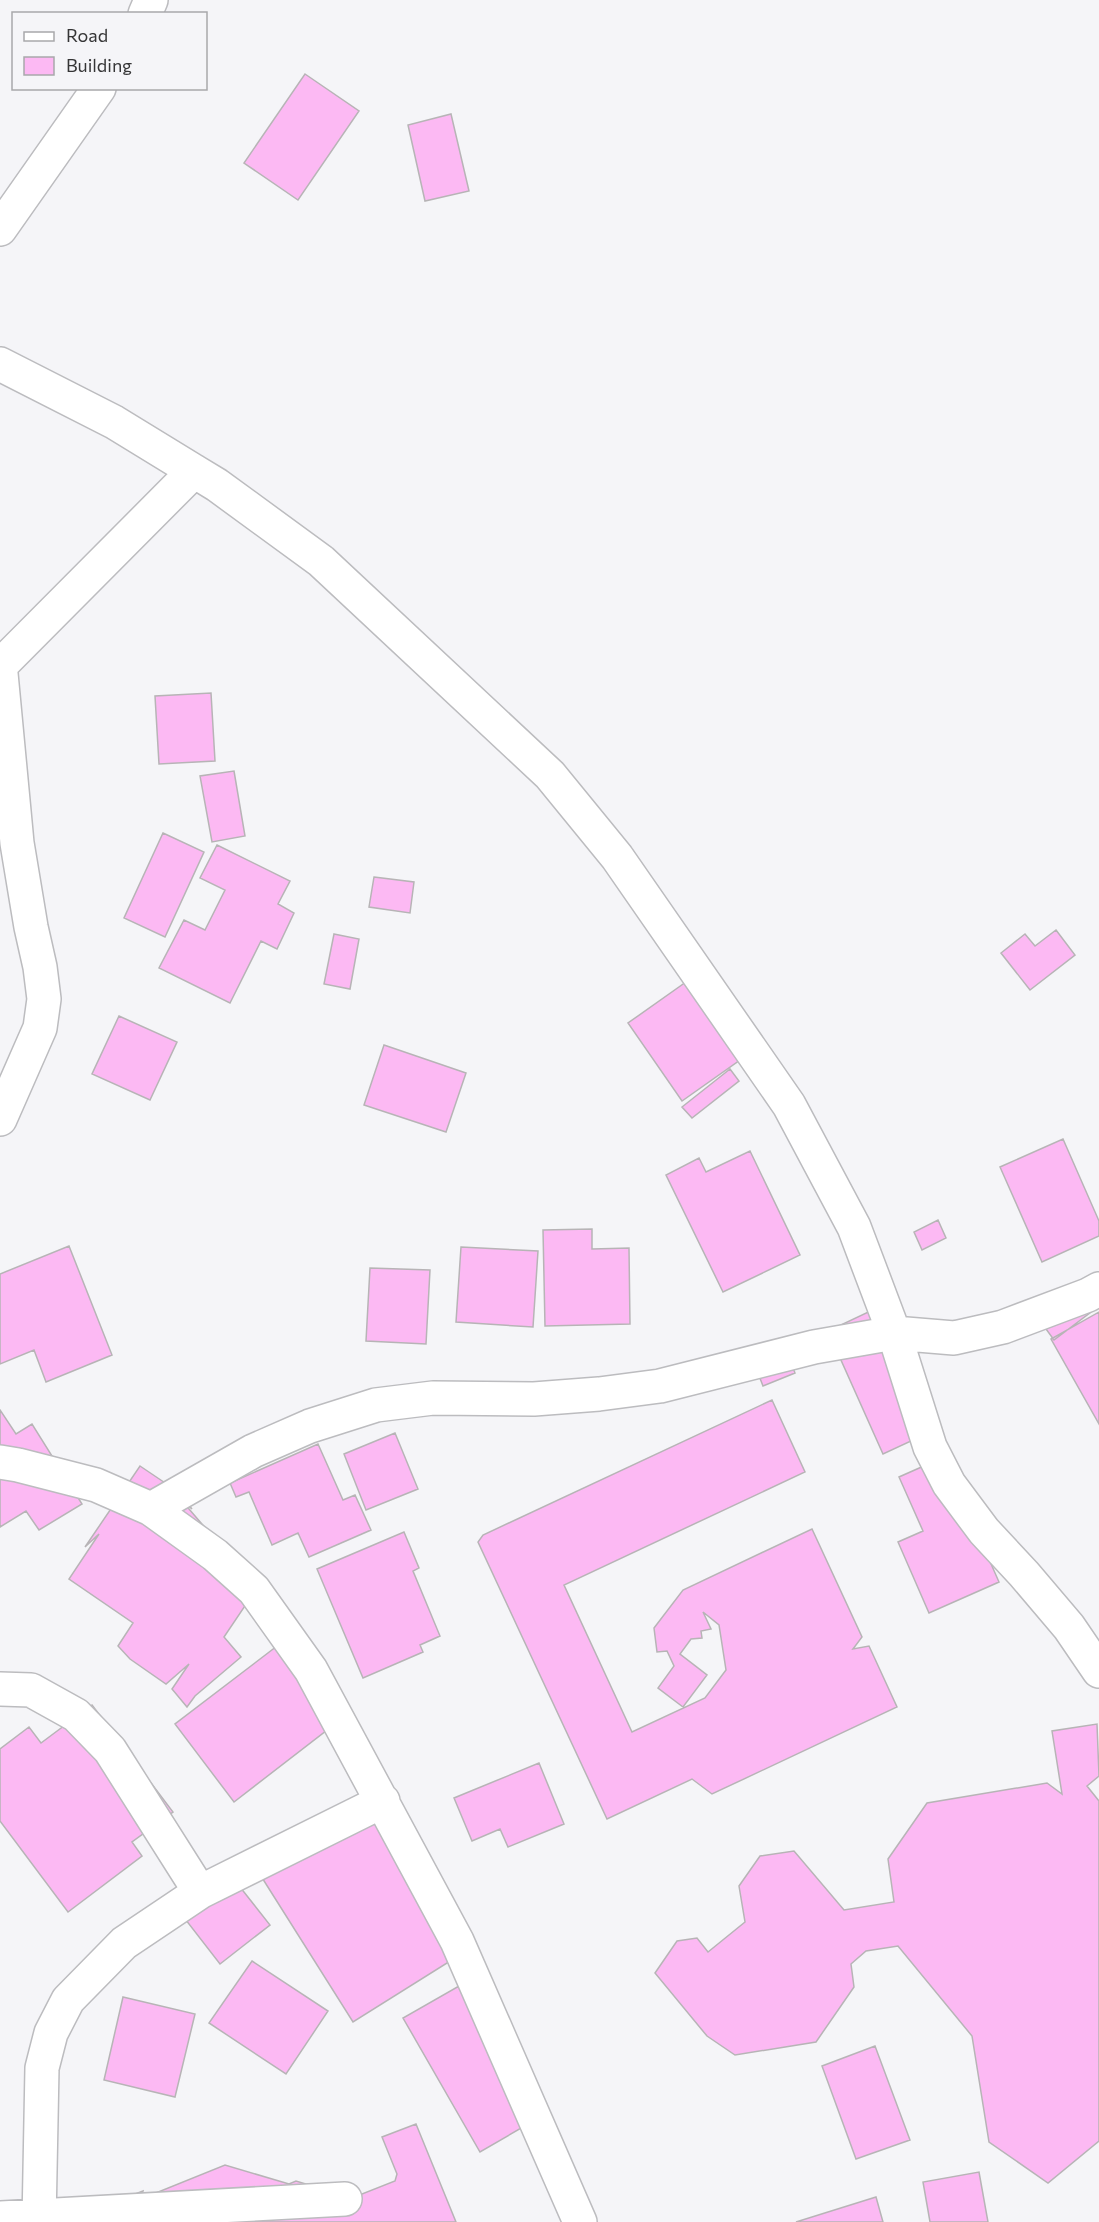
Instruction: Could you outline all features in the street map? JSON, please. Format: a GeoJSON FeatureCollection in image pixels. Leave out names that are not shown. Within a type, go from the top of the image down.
{"type":"FeatureCollection","features":[{"type":"Feature","properties":{"kind":"street"},"geometry":{"type":"LineString","coordinates":[[0,229],[98,90]]}},
{"type":"Feature","properties":{"kind":"street"},"geometry":{"type":"LineString","coordinates":[[0,364],[114,422],[217,485],[321,561],[550,776],[617,857],[789,1105],[855,1227],[894,1333],[930,1447],[949,1484],[984,1531],[1069,1627],[1099,1671]]}},
{"type":"Feature","properties":{"kind":"street"},"geometry":{"type":"LineString","coordinates":[[0,1119],[40,1028],[44,999],[17,843],[0,664],[194,471]]}},
{"type":"Feature","properties":{"kind":"street"},"geometry":{"type":"LineString","coordinates":[[151,1509],[253,1451],[310,1426],[376,1405],[433,1398],[556,1397],[650,1388],[814,1347],[894,1333],[954,1338],[1003,1327],[1088,1295],[1099,1288]]}},
{"type":"Feature","properties":{"kind":"street"},"geometry":{"type":"LineString","coordinates":[[0,1462],[96,1485],[151,1509],[215,1556],[254,1590],[311,1670],[457,1941],[580,2222]]}},
{"type":"Feature","properties":{"kind":"street"},"geometry":{"type":"LineString","coordinates":[[0,1689],[31,1690],[76,1715],[83,1722],[110,1750],[200,1893]]}},
{"type":"Feature","properties":{"kind":"street"},"geometry":{"type":"LineString","coordinates":[[39,2218],[42,2068],[51,2033],[68,2000],[124,1942],[200,1893],[383,1801]]}},
{"type":"Feature","properties":{"kind":"street"},"geometry":{"type":"LineString","coordinates":[[0,2218],[39,2218],[345,2199]]}},
{"type":"Feature","properties":{"kind":"building"},"geometry":{"type":"Polygon","coordinates":[[[305,74],[359,111],[298,200],[244,163],[305,74]]]}},
{"type":"Feature","properties":{"kind":"building"},"geometry":{"type":"Polygon","coordinates":[[[451,114],[469,191],[425,201],[408,125],[451,114]]]}},
{"type":"Feature","properties":{"kind":"building"},"geometry":{"type":"Polygon","coordinates":[[[211,693],[215,761],[159,764],[155,696],[211,693]]]}},
{"type":"Feature","properties":{"kind":"building"},"geometry":{"type":"Polygon","coordinates":[[[234,771],[245,836],[212,842],[200,776],[234,771]]]}},
{"type":"Feature","properties":{"kind":"building"},"geometry":{"type":"Polygon","coordinates":[[[163,833],[204,852],[165,937],[124,918],[163,833]]]}},
{"type":"Feature","properties":{"kind":"building"},"geometry":{"type":"Polygon","coordinates":[[[217,845],[290,881],[278,904],[294,913],[277,949],[261,941],[230,1003],[159,968],[184,920],[205,930],[225,890],[200,878],[217,845]]]}},
{"type":"Feature","properties":{"kind":"building"},"geometry":{"type":"Polygon","coordinates":[[[374,877],[414,882],[410,913],[369,907],[374,877]]]}},
{"type":"Feature","properties":{"kind":"building"},"geometry":{"type":"Polygon","coordinates":[[[1056,930],[1075,955],[1030,990],[1001,953],[1025,934],[1035,946],[1056,930]]]}},
{"type":"Feature","properties":{"kind":"building"},"geometry":{"type":"Polygon","coordinates":[[[334,934],[359,939],[350,989],[324,984],[334,934]]]}},
{"type":"Feature","properties":{"kind":"building"},"geometry":{"type":"Polygon","coordinates":[[[686,982],[740,1060],[682,1101],[628,1023],[686,982]]]}},
{"type":"Feature","properties":{"kind":"building"},"geometry":{"type":"Polygon","coordinates":[[[119,1016],[177,1042],[150,1100],[92,1074],[119,1016]]]}},
{"type":"Feature","properties":{"kind":"building"},"geometry":{"type":"Polygon","coordinates":[[[384,1045],[466,1073],[446,1132],[364,1105],[384,1045]]]}},
{"type":"Feature","properties":{"kind":"building"},"geometry":{"type":"Polygon","coordinates":[[[730,1069],[739,1081],[692,1118],[682,1107],[730,1069]]]}},
{"type":"Feature","properties":{"kind":"building"},"geometry":{"type":"Polygon","coordinates":[[[1063,1139],[1099,1221],[1099,1236],[1042,1262],[1000,1167],[1063,1139]]]}},
{"type":"Feature","properties":{"kind":"building"},"geometry":{"type":"Polygon","coordinates":[[[750,1151],[800,1255],[723,1292],[666,1175],[699,1158],[706,1172],[750,1151]]]}},
{"type":"Feature","properties":{"kind":"building"},"geometry":{"type":"Polygon","coordinates":[[[938,1220],[946,1238],[922,1250],[914,1232],[938,1220]]]}},
{"type":"Feature","properties":{"kind":"building"},"geometry":{"type":"Polygon","coordinates":[[[592,1229],[592,1249],[629,1248],[630,1324],[545,1326],[543,1230],[592,1229]]]}},
{"type":"Feature","properties":{"kind":"building"},"geometry":{"type":"Polygon","coordinates":[[[69,1246],[112,1355],[46,1382],[34,1350],[0,1364],[0,1274],[69,1246]]]}},
{"type":"Feature","properties":{"kind":"building"},"geometry":{"type":"Polygon","coordinates":[[[461,1247],[538,1251],[533,1327],[456,1322],[461,1247]]]}},
{"type":"Feature","properties":{"kind":"building"},"geometry":{"type":"Polygon","coordinates":[[[370,1268],[430,1270],[426,1344],[366,1341],[370,1268]]]}},
{"type":"Feature","properties":{"kind":"building"},"geometry":{"type":"Polygon","coordinates":[[[881,1306],[937,1429],[883,1454],[828,1331],[881,1306]]]}},
{"type":"Feature","properties":{"kind":"building"},"geometry":{"type":"Polygon","coordinates":[[[1099,1306],[1054,1340],[1038,1318],[1099,1306]]]}},
{"type":"Feature","properties":{"kind":"building"},"geometry":{"type":"Polygon","coordinates":[[[1099,1312],[1099,1424],[1051,1339],[1099,1312]]]}},
{"type":"Feature","properties":{"kind":"building"},"geometry":{"type":"Polygon","coordinates":[[[783,1342],[795,1373],[763,1386],[751,1355],[783,1342]]]}},
{"type":"Feature","properties":{"kind":"building"},"geometry":{"type":"Polygon","coordinates":[[[772,1400],[805,1472],[564,1585],[632,1732],[705,1698],[726,1670],[719,1625],[703,1612],[711,1629],[701,1631],[702,1638],[691,1639],[680,1654],[707,1675],[683,1707],[658,1688],[674,1666],[667,1651],[657,1652],[654,1628],[683,1590],[812,1529],[862,1637],[853,1649],[869,1646],[897,1707],[712,1794],[692,1779],[607,1819],[478,1542],[483,1535],[772,1400]]]}},
{"type":"Feature","properties":{"kind":"building"},"geometry":{"type":"Polygon","coordinates":[[[0,1410],[16,1434],[32,1424],[82,1504],[39,1530],[26,1511],[0,1527],[0,1410]]]}},
{"type":"Feature","properties":{"kind":"building"},"geometry":{"type":"Polygon","coordinates":[[[395,1433],[418,1489],[366,1510],[344,1454],[395,1433]]]}},
{"type":"Feature","properties":{"kind":"building"},"geometry":{"type":"Polygon","coordinates":[[[318,1444],[343,1500],[355,1495],[371,1530],[309,1557],[298,1533],[272,1545],[249,1492],[236,1497],[230,1483],[318,1444]]]}},
{"type":"Feature","properties":{"kind":"building"},"geometry":{"type":"Polygon","coordinates":[[[944,1457],[999,1582],[929,1613],[898,1542],[923,1531],[899,1477],[944,1457]]]}},
{"type":"Feature","properties":{"kind":"building"},"geometry":{"type":"Polygon","coordinates":[[[140,1466],[177,1491],[192,1509],[183,1502],[257,1588],[224,1637],[241,1657],[195,1696],[187,1707],[172,1689],[189,1664],[166,1684],[130,1659],[118,1646],[133,1623],[69,1579],[99,1534],[85,1547],[140,1466]]]}},
{"type":"Feature","properties":{"kind":"building"},"geometry":{"type":"Polygon","coordinates":[[[404,1532],[419,1568],[413,1571],[440,1636],[420,1645],[423,1652],[363,1678],[317,1569],[404,1532]]]}},
{"type":"Feature","properties":{"kind":"building"},"geometry":{"type":"Polygon","coordinates":[[[281,1643],[340,1720],[234,1802],[175,1724],[281,1643]]]}},
{"type":"Feature","properties":{"kind":"building"},"geometry":{"type":"Polygon","coordinates":[[[92,1705],[173,1812],[132,1842],[142,1856],[68,1912],[0,1821],[0,1749],[29,1727],[41,1743],[92,1705]]]}},
{"type":"Feature","properties":{"kind":"building"},"geometry":{"type":"Polygon","coordinates":[[[1097,1724],[1099,1776],[1087,1786],[1099,1801],[1099,2141],[1048,2183],[989,2142],[972,2036],[898,1946],[866,1951],[851,1964],[854,1987],[816,2042],[735,2055],[707,2036],[655,1973],[677,1941],[697,1938],[708,1952],[745,1922],[739,1886],[760,1856],[794,1851],[844,1910],[894,1902],[888,1859],[927,1803],[1047,1783],[1062,1794],[1052,1731],[1097,1724]]]}},
{"type":"Feature","properties":{"kind":"building"},"geometry":{"type":"Polygon","coordinates":[[[539,1763],[564,1824],[508,1847],[500,1829],[472,1841],[454,1798],[539,1763]]]}},
{"type":"Feature","properties":{"kind":"building"},"geometry":{"type":"Polygon","coordinates":[[[376,1813],[471,1948],[353,2022],[254,1865],[376,1813]]]}},
{"type":"Feature","properties":{"kind":"building"},"geometry":{"type":"Polygon","coordinates":[[[225,1868],[270,1925],[220,1964],[175,1906],[225,1868]]]}},
{"type":"Feature","properties":{"kind":"building"},"geometry":{"type":"Polygon","coordinates":[[[252,1961],[328,2011],[286,2074],[209,2023],[252,1961]]]}},
{"type":"Feature","properties":{"kind":"building"},"geometry":{"type":"Polygon","coordinates":[[[459,1986],[542,2116],[480,2152],[403,2018],[459,1986]]]}},
{"type":"Feature","properties":{"kind":"building"},"geometry":{"type":"Polygon","coordinates":[[[123,1997],[195,2014],[175,2097],[104,2080],[123,1997]]]}},
{"type":"Feature","properties":{"kind":"building"},"geometry":{"type":"Polygon","coordinates":[[[875,2046],[910,2140],[856,2159],[822,2066],[875,2046]]]}},
{"type":"Feature","properties":{"kind":"building"},"geometry":{"type":"Polygon","coordinates":[[[416,2124],[456,2222],[84,2222],[86,2213],[143,2191],[141,2199],[225,2165],[289,2184],[296,2181],[352,2198],[395,2181],[397,2174],[382,2137],[416,2124]]]}},
{"type":"Feature","properties":{"kind":"building"},"geometry":{"type":"Polygon","coordinates":[[[979,2172],[988,2222],[930,2222],[923,2182],[979,2172]]]}},
{"type":"Feature","properties":{"kind":"building"},"geometry":{"type":"Polygon","coordinates":[[[876,2197],[883,2222],[796,2222],[876,2197]]]}}]}
